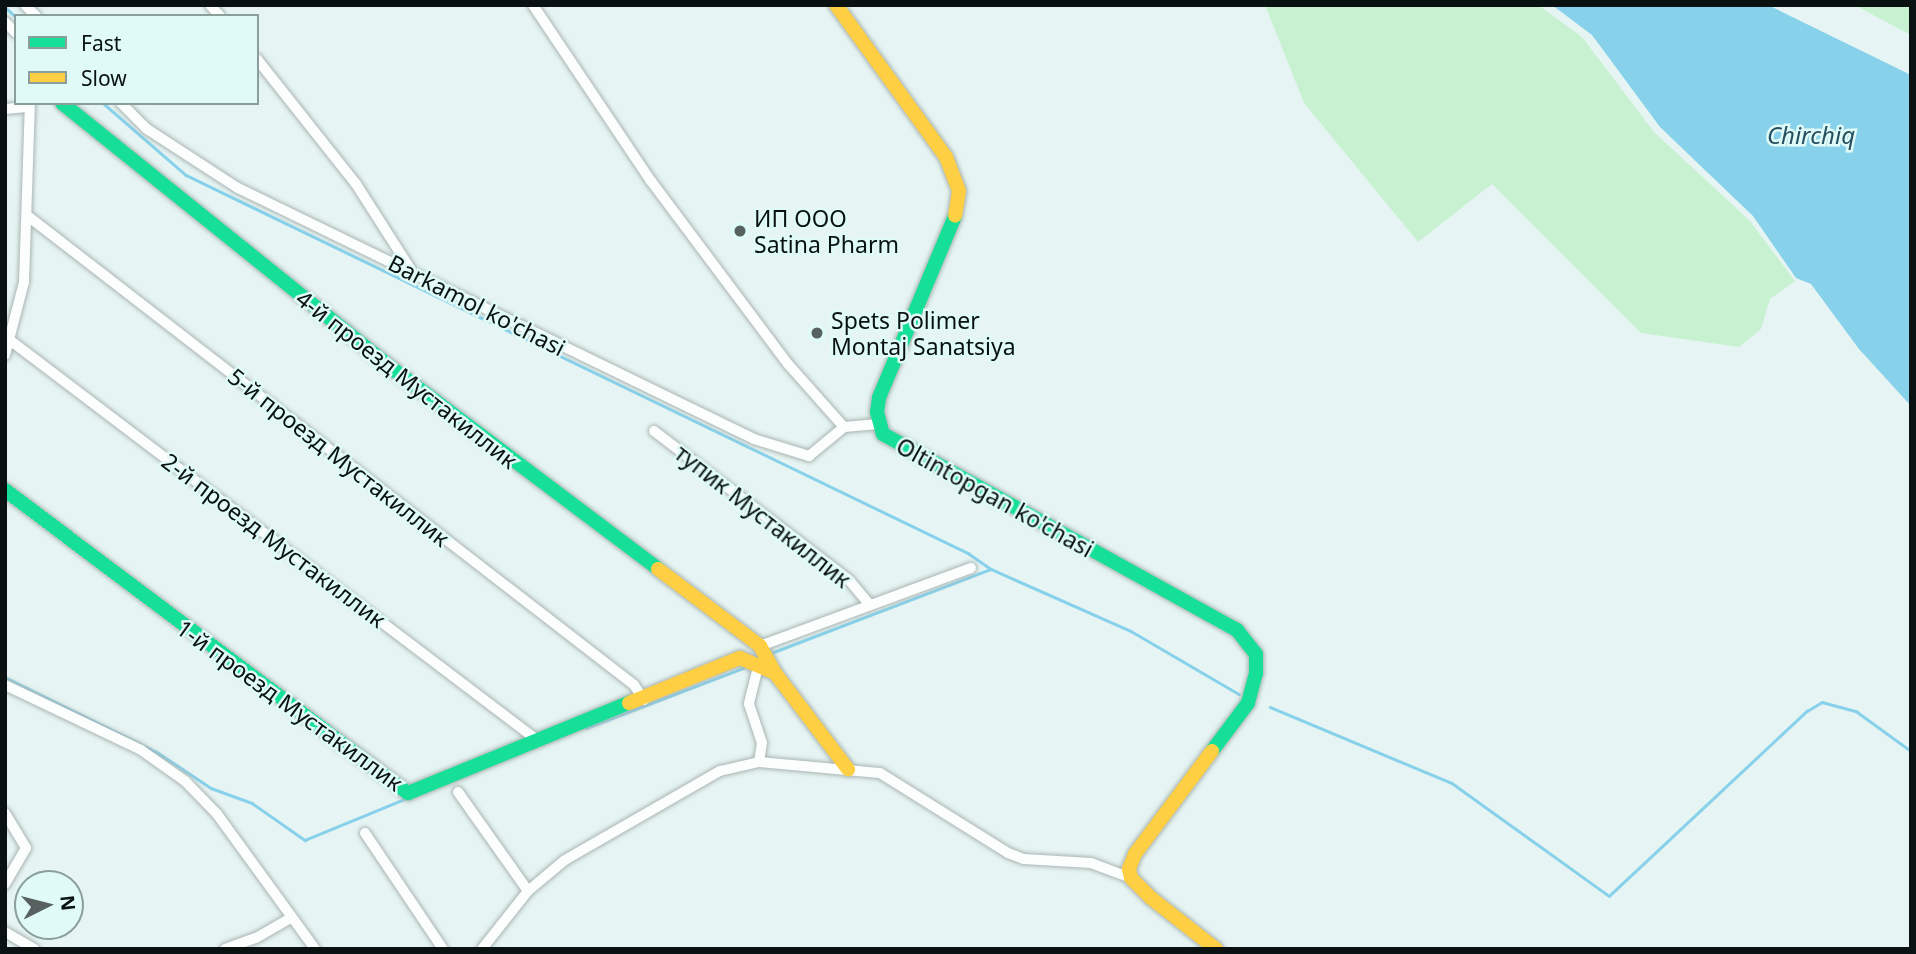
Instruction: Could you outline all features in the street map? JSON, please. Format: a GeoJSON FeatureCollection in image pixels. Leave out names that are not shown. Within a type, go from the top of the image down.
{"type":"FeatureCollection","features":[{"type":"Feature","properties":{"kind":"street"},"geometry":{"type":"LineString","coordinates":[[533,5],[651,181],[788,364],[844,427],[878,424]]}},
{"type":"Feature","properties":{"kind":"street","name":"Oltintopgan ko'chasi"},"geometry":{"type":"LineString","coordinates":[[836,5],[946,157],[958,191],[957,212],[879,398],[878,424],[889,439],[1248,639],[1256,654],[1256,673],[1248,703],[1135,854],[1131,878]]}},
{"type":"Feature","properties":{"kind":"street"},"geometry":{"type":"LineString","coordinates":[[259,62],[356,184],[411,271]]}},
{"type":"Feature","properties":{"kind":"street"},"geometry":{"type":"LineString","coordinates":[[5,109],[28,105],[29,217],[24,282],[11,341],[5,355]]}},
{"type":"Feature","properties":{"kind":"street","name":"4-й проезд Мустакиллик"},"geometry":{"type":"LineString","coordinates":[[64,105],[389,366],[755,643]]}},
{"type":"Feature","properties":{"kind":"street","name":"Barkamol ko'chasi"},"geometry":{"type":"LineString","coordinates":[[123,105],[147,130],[238,188],[411,271],[579,357],[796,455],[808,456],[844,427]]}},
{"type":"Feature","properties":{"kind":"street","name":"5-й проезд Мустакиллик"},"geometry":{"type":"LineString","coordinates":[[29,217],[634,685],[644,700]]}},
{"type":"Feature","properties":{"kind":"street","name":"2-й проезд Мустакиллик"},"geometry":{"type":"LineString","coordinates":[[11,341],[537,740]]}},
{"type":"Feature","properties":{"kind":"street","name":"тупик Мустакиллик"},"geometry":{"type":"LineString","coordinates":[[654,430],[849,580],[869,604]]}},
{"type":"Feature","properties":{"kind":"street","name":"1-й проезд Мустакиллик"},"geometry":{"type":"LineString","coordinates":[[5,490],[408,793],[644,700],[740,658]]}},
{"type":"Feature","properties":{"kind":"street"},"geometry":{"type":"LineString","coordinates":[[775,673],[740,658],[755,643],[971,568]]}},
{"type":"Feature","properties":{"kind":"street"},"geometry":{"type":"LineString","coordinates":[[755,643],[848,769]]}},
{"type":"Feature","properties":{"kind":"street"},"geometry":{"type":"LineString","coordinates":[[758,667],[749,704],[762,743],[759,762]]}},
{"type":"Feature","properties":{"kind":"street"},"geometry":{"type":"LineString","coordinates":[[5,685],[141,750],[186,781],[217,814],[315,949]]}},
{"type":"Feature","properties":{"kind":"street"},"geometry":{"type":"LineString","coordinates":[[482,949],[528,891],[565,860],[720,771],[759,762],[880,773],[899,781],[1024,859],[1091,863],[1131,878],[1216,949]]}},
{"type":"Feature","properties":{"kind":"street"},"geometry":{"type":"LineString","coordinates":[[458,792],[528,891]]}},
{"type":"Feature","properties":{"kind":"street"},"geometry":{"type":"LineString","coordinates":[[5,813],[26,848],[5,884]]}},
{"type":"Feature","properties":{"kind":"street"},"geometry":{"type":"LineString","coordinates":[[365,833],[443,949]]}},
{"type":"Feature","properties":{"kind":"street"},"geometry":{"type":"LineString","coordinates":[[225,949],[256,939],[290,918]]}},
{"type":"Feature","properties":{"kind":"street"},"geometry":{"type":"LineString","coordinates":[[5,932],[36,949]]}},
{"type":"Feature","properties":{"kind":"green space"},"geometry":{"type":"Polygon","coordinates":[[[1265,5],[1538,5],[1582,37],[1654,132],[1750,221],[1795,281],[1770,299],[1761,329],[1739,347],[1641,333],[1492,184],[1418,242],[1304,103],[1265,5]]]}},
{"type":"Feature","properties":{"kind":"green space"},"geometry":{"type":"Polygon","coordinates":[[[1854,5],[1911,5],[1911,35],[1854,5]]]}},
{"type":"Feature","properties":{"kind":"water","name":"Chirchiq"},"geometry":{"type":"Polygon","coordinates":[[[1552,5],[1768,5],[1911,75],[1911,406],[1859,349],[1811,284],[1796,278],[1753,216],[1660,127],[1592,35],[1552,5]]]}},
{"type":"Feature","properties":{"kind":"waterway"},"geometry":{"type":"LineString","coordinates":[[5,7],[14,15]]}},
{"type":"Feature","properties":{"kind":"waterway"},"geometry":{"type":"LineString","coordinates":[[105,105],[186,175],[968,553],[991,569],[1131,631],[1239,694]]}},
{"type":"Feature","properties":{"kind":"waterway"},"geometry":{"type":"LineString","coordinates":[[771,653],[991,569]]}},
{"type":"Feature","properties":{"kind":"waterway"},"geometry":{"type":"LineString","coordinates":[[586,728],[743,668]]}},
{"type":"Feature","properties":{"kind":"waterway"},"geometry":{"type":"LineString","coordinates":[[5,677],[157,752],[211,788],[252,803],[305,840],[407,798]]}},
{"type":"Feature","properties":{"kind":"waterway"},"geometry":{"type":"LineString","coordinates":[[1270,707],[1452,783],[1609,896],[1807,711],[1822,702],[1856,711],[1911,751]]}},
{"type":"Feature","properties":{"kind":"traffic: fast"},"geometry":{"type":"LineString","coordinates":[[64,105],[389,366],[658,569]]}},
{"type":"Feature","properties":{"kind":"traffic: fast"},"geometry":{"type":"LineString","coordinates":[[955,216],[879,398],[877,412],[883,434],[1237,630],[1256,654],[1256,673],[1248,703],[1212,751]]}},
{"type":"Feature","properties":{"kind":"traffic: fast"},"geometry":{"type":"LineString","coordinates":[[5,490],[408,793],[629,703]]}},
{"type":"Feature","properties":{"kind":"traffic: slow"},"geometry":{"type":"LineString","coordinates":[[836,5],[946,157],[959,191],[955,216]]}},
{"type":"Feature","properties":{"kind":"traffic: slow"},"geometry":{"type":"LineString","coordinates":[[658,569],[760,646],[775,673],[848,769]]}},
{"type":"Feature","properties":{"kind":"traffic: slow"},"geometry":{"type":"LineString","coordinates":[[629,703],[740,658],[775,673]]}},
{"type":"Feature","properties":{"kind":"traffic: slow"},"geometry":{"type":"LineString","coordinates":[[1212,751],[1135,854],[1129,869],[1131,878],[1151,898],[1216,949]]}},
{"type":"Feature","properties":{"kind":"place","name":"ИП ООО Satina Pharm"},"geometry":{"type":"Point","coordinates":[740,231]}},
{"type":"Feature","properties":{"kind":"place","name":"Spets Polimer Montaj Sanatsiya"},"geometry":{"type":"Point","coordinates":[817,333]}}]}
